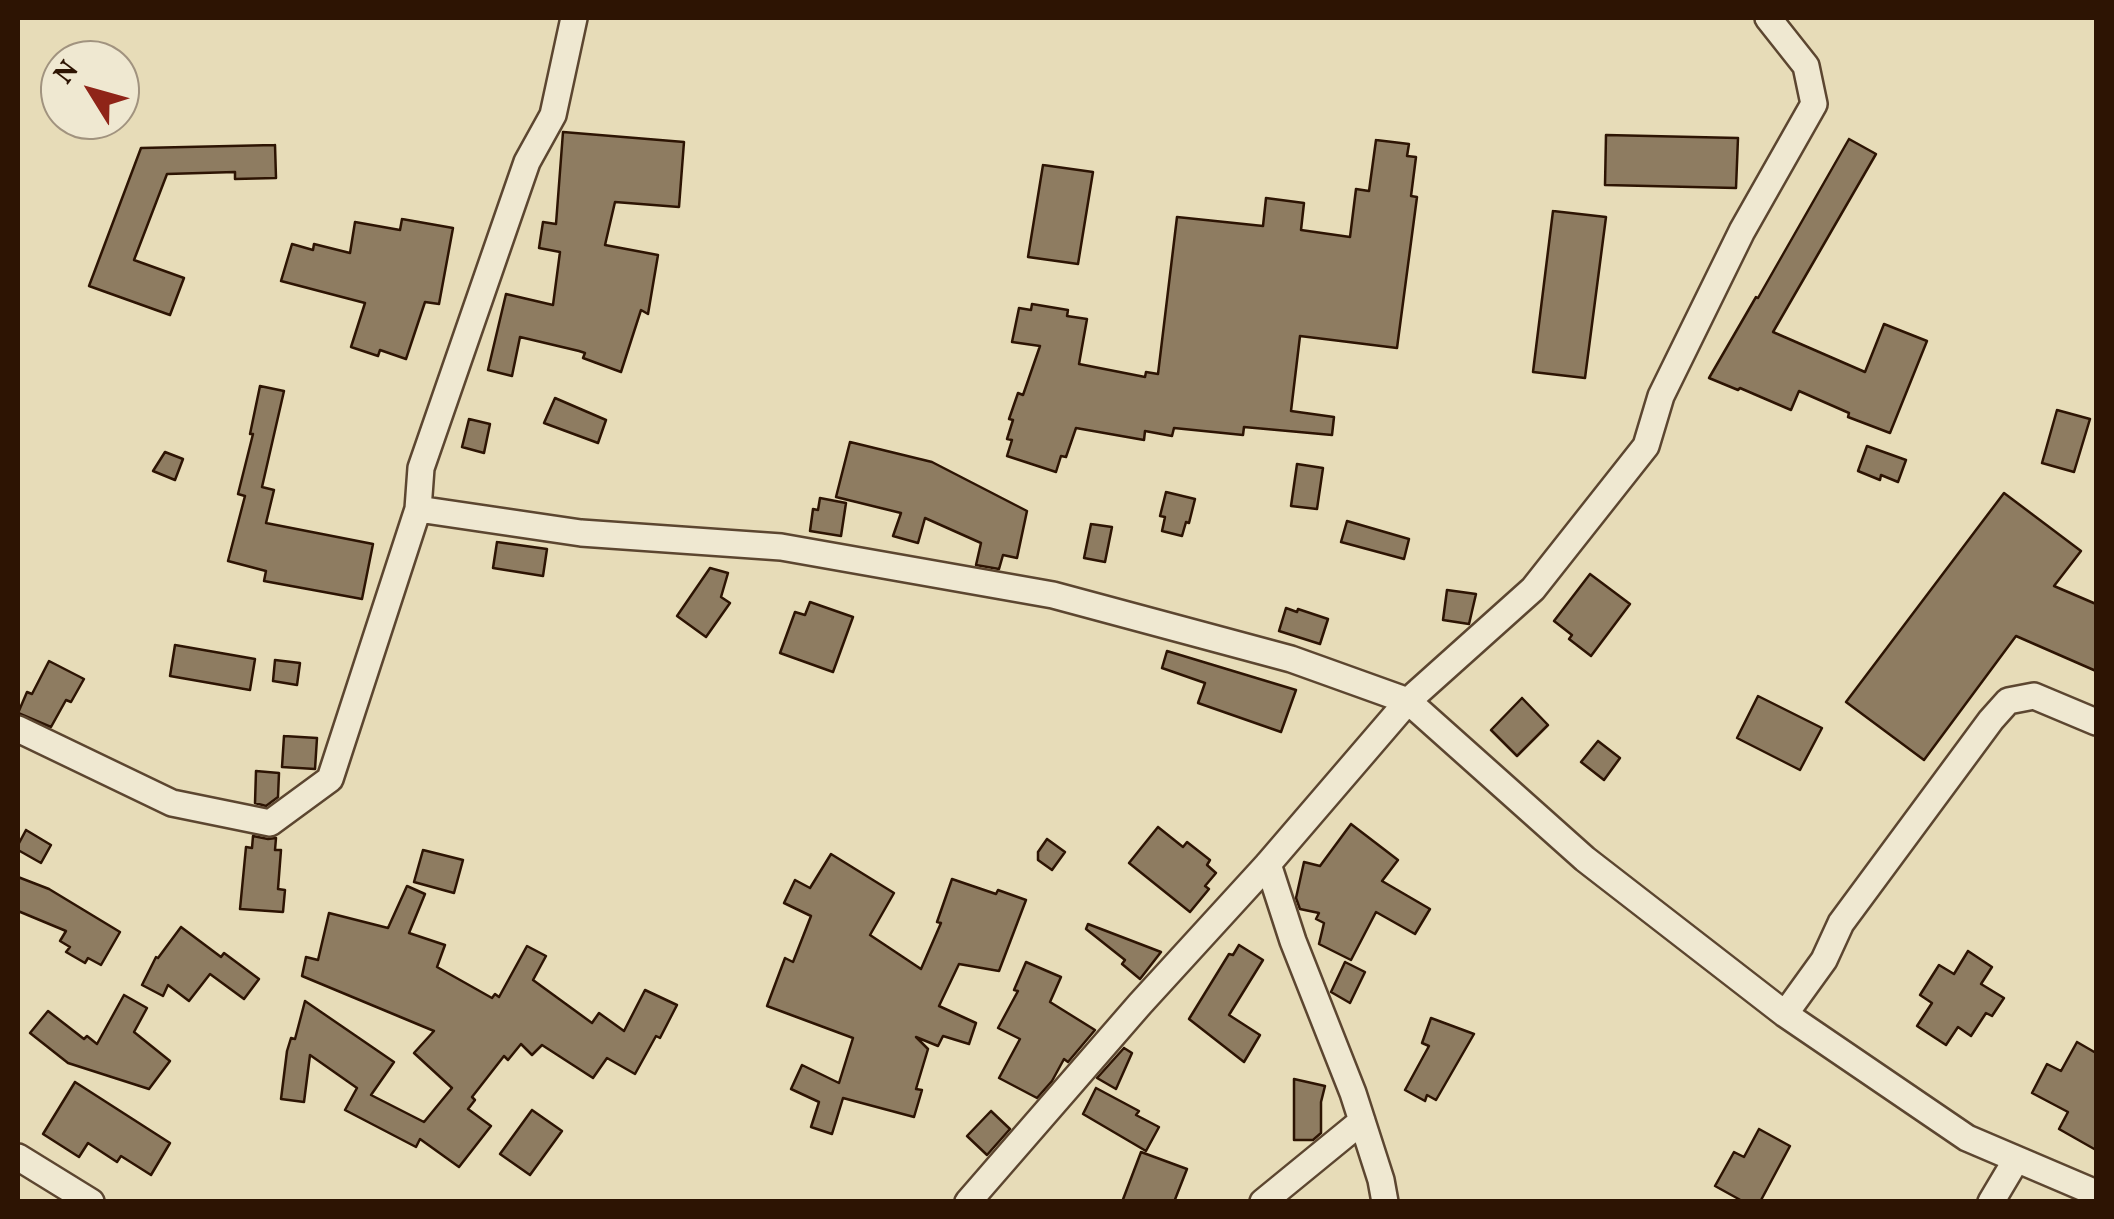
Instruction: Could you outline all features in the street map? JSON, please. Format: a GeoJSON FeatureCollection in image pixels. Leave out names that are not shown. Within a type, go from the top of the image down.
{"type":"FeatureCollection","features":[{"type":"Feature","properties":{"kind":"street"},"geometry":{"type":"LineString","coordinates":[[18,728],[172,803],[270,823],[330,779],[418,509],[422,468],[434,432],[527,162],[554,115],[574,18]]}},
{"type":"Feature","properties":{"kind":"street"},"geometry":{"type":"LineString","coordinates":[[968,1202],[1408,701],[1532,589],[1646,446],[1661,396],[1742,231],[1814,104],[1806,66],[1768,18]]}},
{"type":"Feature","properties":{"kind":"street"},"geometry":{"type":"LineString","coordinates":[[418,509],[581,533],[781,547],[1053,595],[1291,658],[1408,701],[1585,859],[1786,1014],[1967,1138],[2096,1193]]}},
{"type":"Feature","properties":{"kind":"street"},"geometry":{"type":"LineString","coordinates":[[1786,1014],[1824,960],[1840,922],[2008,701],[2034,696],[2096,722]]}},
{"type":"Feature","properties":{"kind":"street"},"geometry":{"type":"LineString","coordinates":[[1268,864],[1293,942],[1362,1121],[1382,1180],[1385,1202]]}},
{"type":"Feature","properties":{"kind":"street"},"geometry":{"type":"LineString","coordinates":[[1263,1202],[1362,1121]]}},
{"type":"Feature","properties":{"kind":"street"},"geometry":{"type":"LineString","coordinates":[[18,1157],[92,1202]]}},
{"type":"Feature","properties":{"kind":"street"},"geometry":{"type":"LineString","coordinates":[[1992,1202],[2016,1160]]}},
{"type":"Feature","properties":{"kind":"building"},"geometry":{"type":"Polygon","coordinates":[[[563,132],[684,142],[679,207],[615,202],[605,245],[658,255],[648,314],[641,310],[621,372],[583,358],[585,353],[520,337],[512,376],[488,370],[506,294],[553,305],[560,252],[539,248],[543,222],[556,224],[563,132]]]}},
{"type":"Feature","properties":{"kind":"building"},"geometry":{"type":"Polygon","coordinates":[[[1606,135],[1738,138],[1736,188],[1605,185],[1606,135]]]}},
{"type":"Feature","properties":{"kind":"building"},"geometry":{"type":"Polygon","coordinates":[[[1849,139],[1876,154],[1773,332],[1865,372],[1884,324],[1927,341],[1890,433],[1848,417],[1849,413],[1799,391],[1791,410],[1709,378],[1849,139]]]}},
{"type":"Feature","properties":{"kind":"building"},"geometry":{"type":"Polygon","coordinates":[[[1376,140],[1409,144],[1407,156],[1416,157],[1411,196],[1417,197],[1397,348],[1300,336],[1291,411],[1334,417],[1332,435],[1244,427],[1243,435],[1174,428],[1172,436],[1145,431],[1144,440],[1076,428],[1056,472],[1007,456],[1012,440],[1007,439],[1013,420],[1009,419],[1018,393],[1023,395],[1040,346],[1012,342],[1019,308],[1031,310],[1032,304],[1068,310],[1067,316],[1087,319],[1079,364],[1145,377],[1146,372],[1158,374],[1177,217],[1263,226],[1266,198],[1304,203],[1301,230],[1350,237],[1356,189],[1369,191],[1376,140]]]}},
{"type":"Feature","properties":{"kind":"building"},"geometry":{"type":"Polygon","coordinates":[[[275,145],[276,178],[235,179],[235,172],[167,174],[134,260],[184,278],[170,315],[89,286],[141,148],[275,145]]]}},
{"type":"Feature","properties":{"kind":"building"},"geometry":{"type":"Polygon","coordinates":[[[1043,165],[1093,172],[1078,264],[1028,257],[1043,165]]]}},
{"type":"Feature","properties":{"kind":"building"},"geometry":{"type":"Polygon","coordinates":[[[1553,211],[1606,217],[1585,378],[1533,372],[1553,211]]]}},
{"type":"Feature","properties":{"kind":"building"},"geometry":{"type":"Polygon","coordinates":[[[402,219],[453,228],[439,304],[425,302],[406,359],[380,350],[378,356],[351,347],[365,303],[281,281],[292,244],[313,250],[314,244],[350,253],[355,222],[400,230],[402,219]]]}},
{"type":"Feature","properties":{"kind":"building"},"geometry":{"type":"Polygon","coordinates":[[[260,386],[284,391],[262,487],[274,490],[266,523],[373,544],[362,599],[264,581],[266,571],[228,561],[245,496],[238,494],[260,386]]]}},
{"type":"Feature","properties":{"kind":"building"},"geometry":{"type":"Polygon","coordinates":[[[555,398],[606,420],[598,443],[544,423],[555,398]]]}},
{"type":"Feature","properties":{"kind":"building"},"geometry":{"type":"Polygon","coordinates":[[[2057,410],[2090,419],[2074,472],[2042,463],[2057,410]]]}},
{"type":"Feature","properties":{"kind":"building"},"geometry":{"type":"Polygon","coordinates":[[[469,419],[490,424],[484,453],[462,447],[469,419]]]}},
{"type":"Feature","properties":{"kind":"building"},"geometry":{"type":"Polygon","coordinates":[[[850,442],[932,462],[1027,511],[1017,558],[1003,555],[999,569],[976,565],[981,543],[925,518],[918,543],[893,536],[901,513],[836,497],[850,442]]]}},
{"type":"Feature","properties":{"kind":"building"},"geometry":{"type":"Polygon","coordinates":[[[1867,446],[1906,460],[1898,482],[1858,471],[1867,446]]]}},
{"type":"Feature","properties":{"kind":"building"},"geometry":{"type":"Polygon","coordinates":[[[165,452],[183,459],[175,480],[153,471],[165,452]]]}},
{"type":"Feature","properties":{"kind":"building"},"geometry":{"type":"Polygon","coordinates":[[[1297,464],[1323,468],[1317,509],[1291,506],[1297,464]]]}},
{"type":"Feature","properties":{"kind":"building"},"geometry":{"type":"Polygon","coordinates":[[[1166,492],[1195,499],[1182,536],[1162,531],[1165,517],[1160,516],[1166,492]]]}},
{"type":"Feature","properties":{"kind":"building"},"geometry":{"type":"Polygon","coordinates":[[[2004,493],[2081,551],[2054,586],[2096,604],[2096,671],[2016,636],[1924,760],[1846,702],[2004,493]]]}},
{"type":"Feature","properties":{"kind":"building"},"geometry":{"type":"Polygon","coordinates":[[[820,498],[846,503],[841,536],[810,531],[813,509],[818,510],[820,498]]]}},
{"type":"Feature","properties":{"kind":"building"},"geometry":{"type":"Polygon","coordinates":[[[1347,521],[1409,539],[1404,559],[1341,542],[1347,521]]]}},
{"type":"Feature","properties":{"kind":"building"},"geometry":{"type":"Polygon","coordinates":[[[1091,524],[1112,527],[1105,562],[1084,558],[1091,524]]]}},
{"type":"Feature","properties":{"kind":"building"},"geometry":{"type":"Polygon","coordinates":[[[497,542],[547,549],[543,576],[493,568],[497,542]]]}},
{"type":"Feature","properties":{"kind":"building"},"geometry":{"type":"Polygon","coordinates":[[[710,568],[728,573],[721,597],[730,603],[706,637],[677,616],[710,568]]]}},
{"type":"Feature","properties":{"kind":"building"},"geometry":{"type":"Polygon","coordinates":[[[1590,574],[1630,604],[1591,656],[1554,621],[1590,574]]]}},
{"type":"Feature","properties":{"kind":"building"},"geometry":{"type":"Polygon","coordinates":[[[1447,590],[1476,594],[1469,624],[1443,620],[1447,590]]]}},
{"type":"Feature","properties":{"kind":"building"},"geometry":{"type":"Polygon","coordinates":[[[810,602],[853,617],[833,672],[780,653],[795,612],[805,615],[810,602]]]}},
{"type":"Feature","properties":{"kind":"building"},"geometry":{"type":"Polygon","coordinates":[[[1286,608],[1328,619],[1320,644],[1279,631],[1286,608]]]}},
{"type":"Feature","properties":{"kind":"building"},"geometry":{"type":"Polygon","coordinates":[[[175,645],[255,659],[250,690],[170,676],[175,645]]]}},
{"type":"Feature","properties":{"kind":"building"},"geometry":{"type":"Polygon","coordinates":[[[1167,651],[1296,690],[1281,732],[1198,703],[1205,683],[1162,668],[1167,651]]]}},
{"type":"Feature","properties":{"kind":"building"},"geometry":{"type":"Polygon","coordinates":[[[275,660],[300,663],[297,685],[273,681],[275,660]]]}},
{"type":"Feature","properties":{"kind":"building"},"geometry":{"type":"Polygon","coordinates":[[[49,661],[84,679],[51,727],[18,713],[27,692],[32,694],[49,661]]]}},
{"type":"Feature","properties":{"kind":"building"},"geometry":{"type":"Polygon","coordinates":[[[1758,696],[1822,728],[1800,770],[1737,738],[1758,696]]]}},
{"type":"Feature","properties":{"kind":"building"},"geometry":{"type":"Polygon","coordinates":[[[1522,698],[1548,725],[1517,756],[1491,730],[1522,698]]]}},
{"type":"Feature","properties":{"kind":"building"},"geometry":{"type":"Polygon","coordinates":[[[284,736],[317,738],[315,769],[282,767],[284,736]]]}},
{"type":"Feature","properties":{"kind":"building"},"geometry":{"type":"Polygon","coordinates":[[[1598,741],[1620,758],[1604,780],[1581,762],[1598,741]]]}},
{"type":"Feature","properties":{"kind":"building"},"geometry":{"type":"Polygon","coordinates":[[[256,771],[279,773],[278,797],[266,806],[255,803],[256,771]]]}},
{"type":"Feature","properties":{"kind":"building"},"geometry":{"type":"Polygon","coordinates":[[[1351,824],[1398,860],[1382,881],[1430,909],[1415,934],[1376,912],[1351,960],[1319,944],[1324,923],[1316,919],[1319,913],[1300,909],[1296,898],[1304,862],[1320,866],[1351,824]]]}},
{"type":"Feature","properties":{"kind":"building"},"geometry":{"type":"Polygon","coordinates":[[[1158,827],[1183,847],[1187,842],[1210,860],[1207,865],[1216,873],[1205,886],[1209,889],[1190,912],[1129,863],[1158,827]]]}},
{"type":"Feature","properties":{"kind":"building"},"geometry":{"type":"Polygon","coordinates":[[[26,830],[51,845],[41,863],[18,850],[26,830]]]}},
{"type":"Feature","properties":{"kind":"building"},"geometry":{"type":"Polygon","coordinates":[[[253,836],[276,838],[275,850],[281,850],[278,889],[285,890],[283,912],[240,909],[246,847],[252,848],[253,836]]]}},
{"type":"Feature","properties":{"kind":"building"},"geometry":{"type":"Polygon","coordinates":[[[1047,839],[1065,852],[1052,870],[1038,860],[1038,852],[1047,839]]]}},
{"type":"Feature","properties":{"kind":"building"},"geometry":{"type":"Polygon","coordinates":[[[423,850],[463,860],[454,893],[414,882],[423,850]]]}},
{"type":"Feature","properties":{"kind":"building"},"geometry":{"type":"Polygon","coordinates":[[[831,854],[894,893],[870,935],[921,969],[941,923],[937,922],[952,879],[1026,900],[999,971],[959,964],[939,1006],[976,1023],[969,1044],[943,1036],[938,1046],[916,1037],[928,1049],[916,1089],[922,1090],[914,1117],[843,1098],[832,1134],[811,1127],[819,1102],[791,1089],[802,1065],[839,1083],[853,1038],[767,1006],[785,958],[793,962],[811,916],[784,903],[795,880],[810,888],[831,854]]]}},
{"type":"Feature","properties":{"kind":"building"},"geometry":{"type":"Polygon","coordinates":[[[18,877],[49,889],[120,932],[101,965],[88,958],[85,963],[66,952],[70,947],[60,941],[66,931],[18,911],[18,877]]]}},
{"type":"Feature","properties":{"kind":"building"},"geometry":{"type":"Polygon","coordinates":[[[407,886],[425,894],[409,933],[445,945],[437,967],[492,998],[495,994],[499,997],[527,946],[546,956],[533,980],[592,1023],[599,1013],[624,1031],[645,990],[677,1005],[635,1074],[607,1058],[593,1078],[542,1045],[532,1055],[521,1044],[508,1060],[504,1056],[472,1097],[475,1100],[468,1109],[491,1126],[459,1167],[420,1139],[416,1147],[345,1110],[357,1088],[310,1055],[304,1102],[281,1099],[287,1051],[291,1038],[295,1039],[305,1001],[394,1062],[371,1095],[424,1122],[452,1088],[414,1053],[434,1031],[302,976],[306,957],[318,960],[329,913],[388,928],[407,886]]]}},
{"type":"Feature","properties":{"kind":"building"},"geometry":{"type":"Polygon","coordinates":[[[1088,924],[1161,952],[1140,979],[1122,964],[1125,960],[1086,929],[1088,924]]]}},
{"type":"Feature","properties":{"kind":"building"},"geometry":{"type":"Polygon","coordinates":[[[181,927],[259,979],[244,999],[210,974],[189,1001],[168,985],[163,996],[142,985],[156,957],[181,927]]]}},
{"type":"Feature","properties":{"kind":"building"},"geometry":{"type":"Polygon","coordinates":[[[1239,945],[1263,960],[1229,1015],[1260,1035],[1244,1062],[1189,1019],[1229,954],[1233,955],[1239,945]]]}},
{"type":"Feature","properties":{"kind":"building"},"geometry":{"type":"Polygon","coordinates":[[[1968,951],[1992,967],[1981,984],[2004,998],[1992,1016],[1986,1013],[1971,1036],[1958,1027],[1946,1045],[1917,1026],[1932,1003],[1920,995],[1939,965],[1954,974],[1968,951]]]}},
{"type":"Feature","properties":{"kind":"building"},"geometry":{"type":"Polygon","coordinates":[[[1026,962],[1061,977],[1050,1002],[1095,1030],[1068,1062],[1064,1059],[1037,1098],[999,1078],[1020,1039],[998,1028],[1018,991],[1014,990],[1026,962]]]}},
{"type":"Feature","properties":{"kind":"building"},"geometry":{"type":"Polygon","coordinates":[[[1345,962],[1365,972],[1350,1003],[1331,992],[1345,962]]]}},
{"type":"Feature","properties":{"kind":"building"},"geometry":{"type":"Polygon","coordinates":[[[124,995],[147,1008],[134,1032],[170,1061],[149,1089],[68,1063],[30,1033],[48,1011],[84,1039],[87,1036],[97,1044],[124,995]]]}},
{"type":"Feature","properties":{"kind":"building"},"geometry":{"type":"Polygon","coordinates":[[[1431,1018],[1474,1034],[1436,1100],[1427,1095],[1425,1101],[1405,1090],[1429,1046],[1422,1043],[1431,1018]]]}},
{"type":"Feature","properties":{"kind":"building"},"geometry":{"type":"Polygon","coordinates":[[[2077,1042],[2096,1053],[2096,1150],[2059,1129],[2068,1112],[2032,1093],[2047,1064],[2061,1071],[2077,1042]]]}},
{"type":"Feature","properties":{"kind":"building"},"geometry":{"type":"Polygon","coordinates":[[[1124,1048],[1132,1053],[1116,1089],[1097,1078],[1124,1048]]]}},
{"type":"Feature","properties":{"kind":"building"},"geometry":{"type":"Polygon","coordinates":[[[1294,1079],[1325,1086],[1321,1133],[1313,1140],[1294,1140],[1294,1079]]]}},
{"type":"Feature","properties":{"kind":"building"},"geometry":{"type":"Polygon","coordinates":[[[75,1082],[170,1143],[151,1175],[121,1156],[117,1162],[88,1143],[79,1157],[43,1134],[75,1082]]]}},
{"type":"Feature","properties":{"kind":"building"},"geometry":{"type":"Polygon","coordinates":[[[1096,1088],[1139,1111],[1136,1115],[1159,1127],[1146,1151],[1083,1114],[1096,1088]]]}},
{"type":"Feature","properties":{"kind":"building"},"geometry":{"type":"Polygon","coordinates":[[[532,1110],[562,1131],[530,1175],[500,1154],[532,1110]]]}},
{"type":"Feature","properties":{"kind":"building"},"geometry":{"type":"Polygon","coordinates":[[[991,1111],[1010,1129],[987,1155],[967,1136],[991,1111]]]}},
{"type":"Feature","properties":{"kind":"building"},"geometry":{"type":"Polygon","coordinates":[[[1759,1129],[1790,1146],[1760,1202],[1744,1202],[1715,1186],[1734,1152],[1744,1157],[1759,1129]]]}},
{"type":"Feature","properties":{"kind":"building"},"geometry":{"type":"Polygon","coordinates":[[[1141,1152],[1187,1169],[1174,1202],[1122,1202],[1141,1152]]]}}]}
